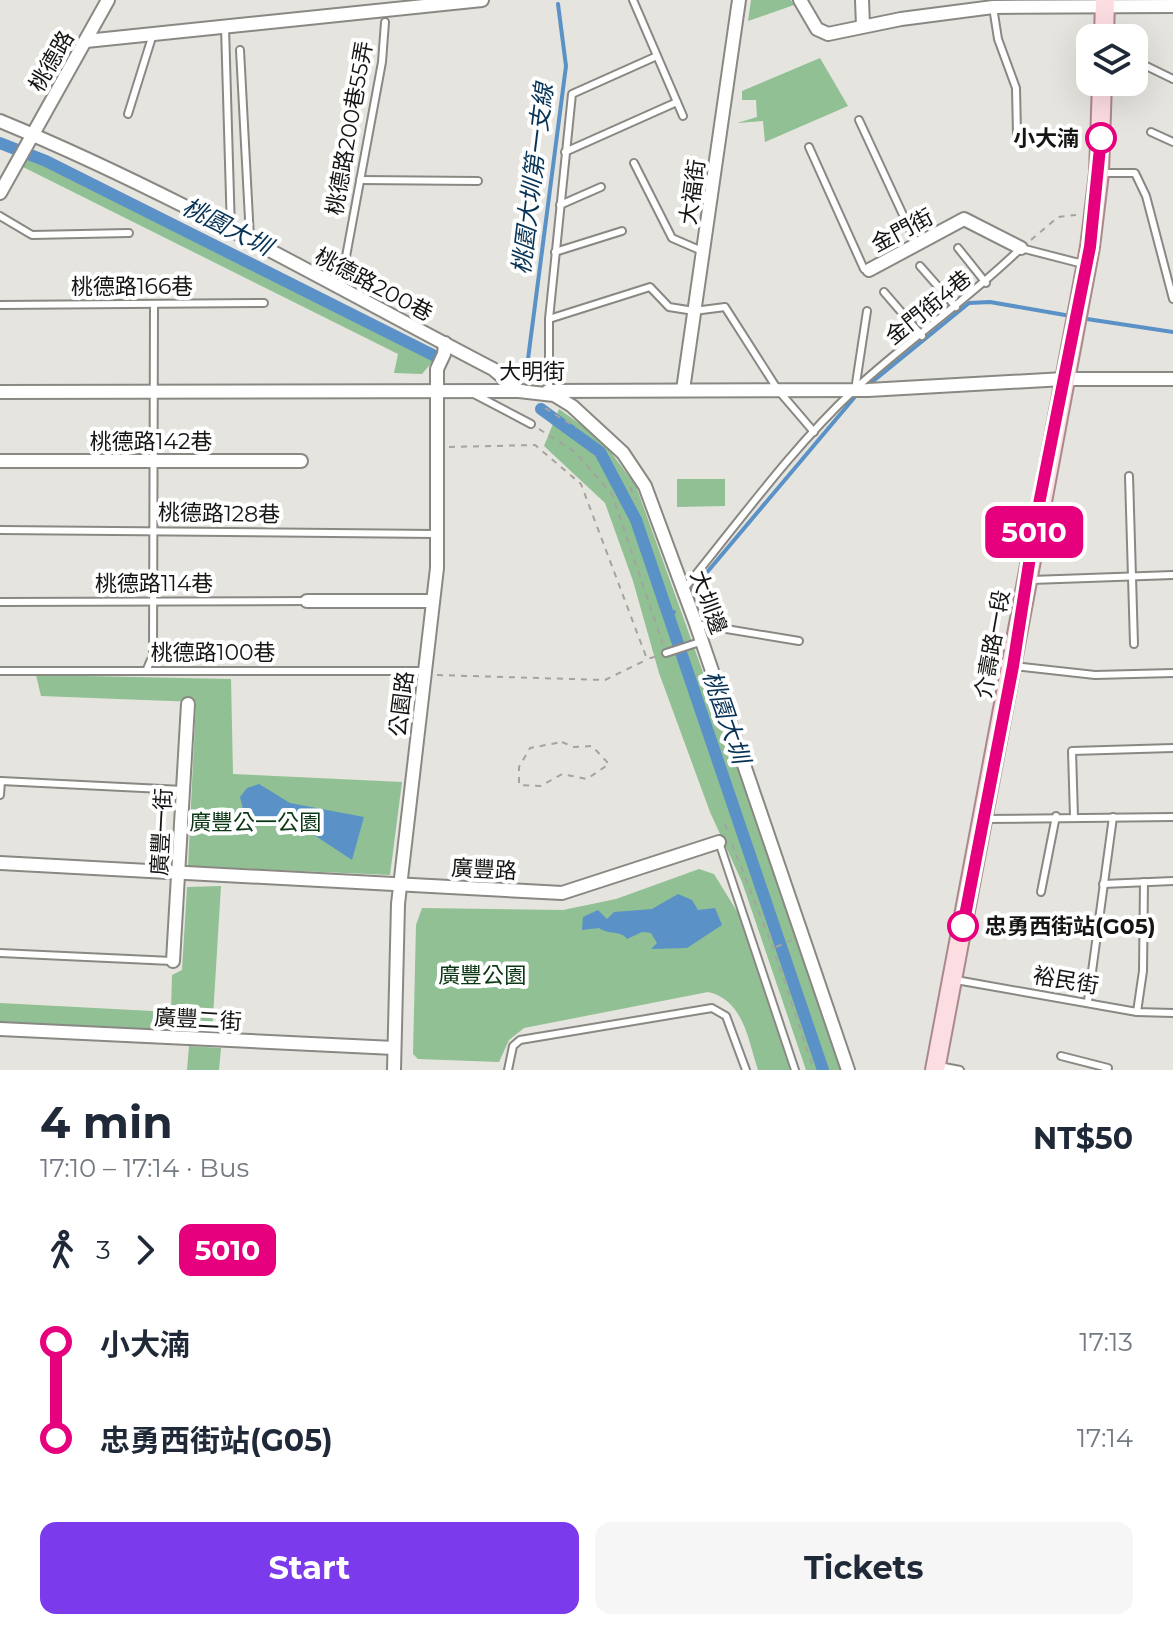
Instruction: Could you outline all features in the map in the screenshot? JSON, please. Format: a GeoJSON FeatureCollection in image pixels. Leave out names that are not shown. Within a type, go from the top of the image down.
{"type":"FeatureCollection","features":[{"type":"Feature","properties":{"kind":"main road"},"geometry":{"type":"LineString","coordinates":[[1104,24],[1105,3]]}},
{"type":"Feature","properties":{"kind":"main road","name":"介壽路一段"},"geometry":{"type":"LineString","coordinates":[[935,1068],[1087,265],[1099,173],[1102,96]]}},
{"type":"Feature","properties":{"kind":"street","name":"桃德路"},"geometry":{"type":"LineString","coordinates":[[0,193],[108,0]]}},
{"type":"Feature","properties":{"kind":"street"},"geometry":{"type":"LineString","coordinates":[[86,41],[401,4],[482,0]]}},
{"type":"Feature","properties":{"kind":"street","name":"大福街"},"geometry":{"type":"LineString","coordinates":[[683,390],[739,0]]}},
{"type":"Feature","properties":{"kind":"street"},"geometry":{"type":"LineString","coordinates":[[800,0],[817,29],[828,34],[843,34],[863,26],[993,7],[1105,3],[1173,6]]}},
{"type":"Feature","properties":{"kind":"street"},"geometry":{"type":"LineString","coordinates":[[862,0],[863,26]]}},
{"type":"Feature","properties":{"kind":"street","name":"桃德路200巷"},"geometry":{"type":"LineString","coordinates":[[0,121],[231,231],[493,369],[519,391]]}},
{"type":"Feature","properties":{"kind":"street","name":"金門街"},"geometry":{"type":"LineString","coordinates":[[869,270],[964,219],[1021,248]]}},
{"type":"Feature","properties":{"kind":"street","name":"公園路"},"geometry":{"type":"LineString","coordinates":[[394,1070],[400,885],[433,601],[437,534],[437,369],[445,343]]}},
{"type":"Feature","properties":{"kind":"street","name":"大明街"},"geometry":{"type":"LineString","coordinates":[[0,392],[860,390],[1064,379],[1173,379]]}},
{"type":"Feature","properties":{"kind":"street","name":"大圳邊"},"geometry":{"type":"LineString","coordinates":[[519,391],[554,395],[601,429],[623,453],[645,486],[696,624],[697,643],[848,1070]]}},
{"type":"Feature","properties":{"kind":"street","name":"桃德路142巷"},"geometry":{"type":"LineString","coordinates":[[0,461],[301,461]]}},
{"type":"Feature","properties":{"kind":"street"},"geometry":{"type":"LineString","coordinates":[[307,601],[433,601]]}},
{"type":"Feature","properties":{"kind":"street","name":"廣豐一街"},"geometry":{"type":"LineString","coordinates":[[173,961],[188,704]]}},
{"type":"Feature","properties":{"kind":"street","name":"廣豐路"},"geometry":{"type":"LineString","coordinates":[[0,863],[562,893],[719,842]]}},
{"type":"Feature","properties":{"kind":"street","name":"廣豐二街"},"geometry":{"type":"LineString","coordinates":[[0,1029],[394,1048]]}},
{"type":"Feature","properties":{"kind":"lane"},"geometry":{"type":"LineString","coordinates":[[633,0],[683,116]]}},
{"type":"Feature","properties":{"kind":"lane"},"geometry":{"type":"LineString","coordinates":[[993,7],[998,39],[1016,88],[1017,134]]}},
{"type":"Feature","properties":{"kind":"lane","name":"桃德路200巷55弄"},"geometry":{"type":"LineString","coordinates":[[340,289],[382,62],[385,22]]}},
{"type":"Feature","properties":{"kind":"lane"},"geometry":{"type":"LineString","coordinates":[[225,27],[231,231]]}},
{"type":"Feature","properties":{"kind":"lane"},"geometry":{"type":"LineString","coordinates":[[128,114],[153,34]]}},
{"type":"Feature","properties":{"kind":"lane"},"geometry":{"type":"LineString","coordinates":[[240,50],[251,242]]}},
{"type":"Feature","properties":{"kind":"lane"},"geometry":{"type":"LineString","coordinates":[[549,391],[549,319],[572,94],[657,56]]}},
{"type":"Feature","properties":{"kind":"lane"},"geometry":{"type":"LineString","coordinates":[[1148,67],[1173,79]]}},
{"type":"Feature","properties":{"kind":"lane"},"geometry":{"type":"LineString","coordinates":[[565,152],[677,102]]}},
{"type":"Feature","properties":{"kind":"lane"},"geometry":{"type":"LineString","coordinates":[[859,120],[917,245]]}},
{"type":"Feature","properties":{"kind":"lane"},"geometry":{"type":"LineString","coordinates":[[1151,132],[1173,142]]}},
{"type":"Feature","properties":{"kind":"lane"},"geometry":{"type":"LineString","coordinates":[[809,147],[864,269],[869,270]]}},
{"type":"Feature","properties":{"kind":"lane"},"geometry":{"type":"LineString","coordinates":[[634,163],[672,238],[704,251]]}},
{"type":"Feature","properties":{"kind":"lane"},"geometry":{"type":"LineString","coordinates":[[1099,173],[1135,173],[1146,196],[1173,299]]}},
{"type":"Feature","properties":{"kind":"lane"},"geometry":{"type":"LineString","coordinates":[[360,180],[478,181]]}},
{"type":"Feature","properties":{"kind":"lane"},"geometry":{"type":"LineString","coordinates":[[560,205],[601,187]]}},
{"type":"Feature","properties":{"kind":"lane"},"geometry":{"type":"LineString","coordinates":[[0,216],[32,235],[129,233]]}},
{"type":"Feature","properties":{"kind":"lane"},"geometry":{"type":"LineString","coordinates":[[555,252],[622,231]]}},
{"type":"Feature","properties":{"kind":"lane"},"geometry":{"type":"LineString","coordinates":[[958,248],[986,283]]}},
{"type":"Feature","properties":{"kind":"lane","name":"金門街"},"geometry":{"type":"LineString","coordinates":[[1021,248],[1087,265]]}},
{"type":"Feature","properties":{"kind":"lane","name":"金門街4巷"},"geometry":{"type":"LineString","coordinates":[[683,590],[814,432],[986,283],[1021,248]]}},
{"type":"Feature","properties":{"kind":"lane"},"geometry":{"type":"LineString","coordinates":[[920,266],[956,307]]}},
{"type":"Feature","properties":{"kind":"lane"},"geometry":{"type":"LineString","coordinates":[[549,319],[650,287],[657,290],[665,305],[694,311],[725,307],[778,390],[814,432]]}},
{"type":"Feature","properties":{"kind":"lane"},"geometry":{"type":"LineString","coordinates":[[884,292],[922,336]]}},
{"type":"Feature","properties":{"kind":"lane","name":"桃德路166巷"},"geometry":{"type":"LineString","coordinates":[[0,305],[264,303]]}},
{"type":"Feature","properties":{"kind":"lane"},"geometry":{"type":"LineString","coordinates":[[147,669],[153,655],[154,304]]}},
{"type":"Feature","properties":{"kind":"lane"},"geometry":{"type":"LineString","coordinates":[[860,390],[867,311]]}},
{"type":"Feature","properties":{"kind":"lane"},"geometry":{"type":"LineString","coordinates":[[469,391],[531,424]]}},
{"type":"Feature","properties":{"kind":"lane"},"geometry":{"type":"LineString","coordinates":[[1129,476],[1134,644]]}},
{"type":"Feature","properties":{"kind":"lane","name":"桃德路128巷"},"geometry":{"type":"LineString","coordinates":[[0,530],[437,534]]}},
{"type":"Feature","properties":{"kind":"lane"},"geometry":{"type":"LineString","coordinates":[[1027,580],[1173,575]]}},
{"type":"Feature","properties":{"kind":"lane","name":"桃德路114巷"},"geometry":{"type":"LineString","coordinates":[[0,602],[307,601]]}},
{"type":"Feature","properties":{"kind":"lane"},"geometry":{"type":"LineString","coordinates":[[696,624],[799,641]]}},
{"type":"Feature","properties":{"kind":"lane"},"geometry":{"type":"LineString","coordinates":[[666,653],[697,643]]}},
{"type":"Feature","properties":{"kind":"lane"},"geometry":{"type":"LineString","coordinates":[[1013,666],[1095,675],[1173,673]]}},
{"type":"Feature","properties":{"kind":"lane","name":"桃德路100巷"},"geometry":{"type":"LineString","coordinates":[[0,671],[147,669],[425,673]]}},
{"type":"Feature","properties":{"kind":"lane"},"geometry":{"type":"LineString","coordinates":[[1074,817],[1072,751],[1173,748]]}},
{"type":"Feature","properties":{"kind":"lane"},"geometry":{"type":"LineString","coordinates":[[0,795],[1,781],[183,790]]}},
{"type":"Feature","properties":{"kind":"lane"},"geometry":{"type":"LineString","coordinates":[[1041,892],[1056,816]]}},
{"type":"Feature","properties":{"kind":"lane"},"geometry":{"type":"LineString","coordinates":[[1088,1001],[1113,817]]}},
{"type":"Feature","properties":{"kind":"lane"},"geometry":{"type":"LineString","coordinates":[[984,819],[1173,817]]}},
{"type":"Feature","properties":{"kind":"lane","name":"廣豐路"},"geometry":{"type":"LineString","coordinates":[[719,842],[795,1070]]}},
{"type":"Feature","properties":{"kind":"lane"},"geometry":{"type":"LineString","coordinates":[[1103,884],[1173,881]]}},
{"type":"Feature","properties":{"kind":"lane"},"geometry":{"type":"LineString","coordinates":[[1137,1012],[1143,971],[1144,882]]}},
{"type":"Feature","properties":{"kind":"lane"},"geometry":{"type":"LineString","coordinates":[[0,953],[173,961]]}},
{"type":"Feature","properties":{"kind":"lane","name":"裕民街"},"geometry":{"type":"LineString","coordinates":[[953,980],[1088,1001],[1137,1012],[1173,1013]]}},
{"type":"Feature","properties":{"kind":"lane"},"geometry":{"type":"LineString","coordinates":[[508,1070],[513,1046],[520,1040],[712,1008],[726,1016],[746,1070]]}},
{"type":"Feature","properties":{"kind":"lane"},"geometry":{"type":"LineString","coordinates":[[1061,1056],[1109,1069]]}},
{"type":"Feature","properties":{"kind":"lane"},"geometry":{"type":"LineString","coordinates":[[935,1068],[960,1070]]}},
{"type":"Feature","properties":{"kind":"path"},"geometry":{"type":"LineString","coordinates":[[1021,248],[1058,217],[1095,214]]}},
{"type":"Feature","properties":{"kind":"path"},"geometry":{"type":"LineString","coordinates":[[545,408],[585,433]]}},
{"type":"Feature","properties":{"kind":"path"},"geometry":{"type":"LineString","coordinates":[[425,673],[605,680],[666,653],[612,494],[575,452],[531,424]]}},
{"type":"Feature","properties":{"kind":"path"},"geometry":{"type":"LineString","coordinates":[[436,447],[535,445],[581,484],[647,659]]}},
{"type":"Feature","properties":{"kind":"path"},"geometry":{"type":"LineString","coordinates":[[624,476],[637,502]]}},
{"type":"Feature","properties":{"kind":"path"},"geometry":{"type":"LineString","coordinates":[[562,742],[574,747],[592,746],[609,764],[587,779],[562,774],[541,786],[519,785],[519,767],[530,748],[562,742]]}},
{"type":"Feature","properties":{"kind":"path"},"geometry":{"type":"LineString","coordinates":[[725,824],[774,947],[814,1070]]}},
{"type":"Feature","properties":{"kind":"path"},"geometry":{"type":"LineString","coordinates":[[774,947],[788,941]]}},
{"type":"Feature","properties":{"kind":"green space"},"geometry":{"type":"Polygon","coordinates":[[[751,0],[791,0],[794,5],[748,21],[751,0]]]}},
{"type":"Feature","properties":{"kind":"green space"},"geometry":{"type":"Polygon","coordinates":[[[820,58],[848,106],[765,142],[763,121],[737,123],[757,117],[756,100],[742,100],[742,91],[820,58]]]}},
{"type":"Feature","properties":{"kind":"green space"},"geometry":{"type":"Polygon","coordinates":[[[24,155],[434,360],[422,374],[394,373],[398,354],[19,165],[24,155]]]}},
{"type":"Feature","properties":{"kind":"green space"},"geometry":{"type":"Polygon","coordinates":[[[559,409],[601,439],[636,486],[846,1070],[806,1070],[742,882],[710,812],[659,673],[633,581],[605,503],[544,446],[559,409]]]}},
{"type":"Feature","properties":{"kind":"green space"},"geometry":{"type":"Polygon","coordinates":[[[677,479],[725,479],[725,506],[677,507],[677,479]]]}},
{"type":"Feature","properties":{"kind":"green space","name":"廣豐公一公園"},"geometry":{"type":"Polygon","coordinates":[[[36,675],[231,679],[233,774],[402,782],[390,875],[188,866],[196,702],[41,696],[36,675]]]}},
{"type":"Feature","properties":{"kind":"green space","name":"廣豐公園"},"geometry":{"type":"Polygon","coordinates":[[[699,869],[714,874],[738,913],[790,1070],[758,1070],[737,1012],[720,996],[708,992],[524,1028],[509,1040],[499,1062],[418,1059],[413,1054],[416,925],[422,908],[563,910],[616,899],[699,869]]]}},
{"type":"Feature","properties":{"kind":"green space"},"geometry":{"type":"Polygon","coordinates":[[[221,886],[212,1033],[0,1022],[0,1003],[171,1012],[172,975],[182,970],[187,887],[221,886]]]}},
{"type":"Feature","properties":{"kind":"green space"},"geometry":{"type":"Polygon","coordinates":[[[189,1046],[221,1048],[219,1070],[187,1070],[189,1046]]]}},
{"type":"Feature","properties":{"kind":"water"},"geometry":{"type":"Polygon","coordinates":[[[259,784],[290,803],[364,817],[352,860],[308,831],[267,824],[244,813],[240,797],[247,788],[259,784]]]}},
{"type":"Feature","properties":{"kind":"water"},"geometry":{"type":"Polygon","coordinates":[[[678,894],[692,900],[698,910],[715,908],[722,925],[687,948],[651,949],[657,943],[651,933],[642,932],[627,939],[621,934],[599,928],[582,930],[583,917],[598,910],[607,919],[614,912],[652,909],[678,894]]]}},
{"type":"Feature","properties":{"kind":"waterway","name":"桃園大圳第一支線"},"geometry":{"type":"LineString","coordinates":[[528,359],[566,66],[558,4]]}},
{"type":"Feature","properties":{"kind":"waterway","name":"桃園大圳"},"geometry":{"type":"LineString","coordinates":[[0,143],[46,161],[433,355]]}},
{"type":"Feature","properties":{"kind":"waterway"},"geometry":{"type":"LineString","coordinates":[[866,387],[969,303],[990,302],[1065,315]]}},
{"type":"Feature","properties":{"kind":"waterway"},"geometry":{"type":"LineString","coordinates":[[1087,319],[1173,332]]}},
{"type":"Feature","properties":{"kind":"waterway"},"geometry":{"type":"LineString","coordinates":[[687,596],[859,392]]}},
{"type":"Feature","properties":{"kind":"waterway","name":"桃園大圳"},"geometry":{"type":"LineString","coordinates":[[541,409],[600,452],[636,520],[823,1070]]}},
{"type":"Feature","properties":{"kind":"waterway","name":"桃園大圳"},"geometry":{"type":"LineString","coordinates":[[670,617],[674,612]]}},
{"type":"Feature","properties":{"kind":"bus line","name":"5010"},"geometry":{"type":"LineString","coordinates":[[963,926],[1013,666],[1036,519],[1090,247],[1101,138]]}},
{"type":"Feature","properties":{"kind":"place","name":"小大湳"},"geometry":{"type":"Point","coordinates":[1101,138]}},
{"type":"Feature","properties":{"kind":"place","name":"忠勇西街站(G05)"},"geometry":{"type":"Point","coordinates":[963,926]}}]}
